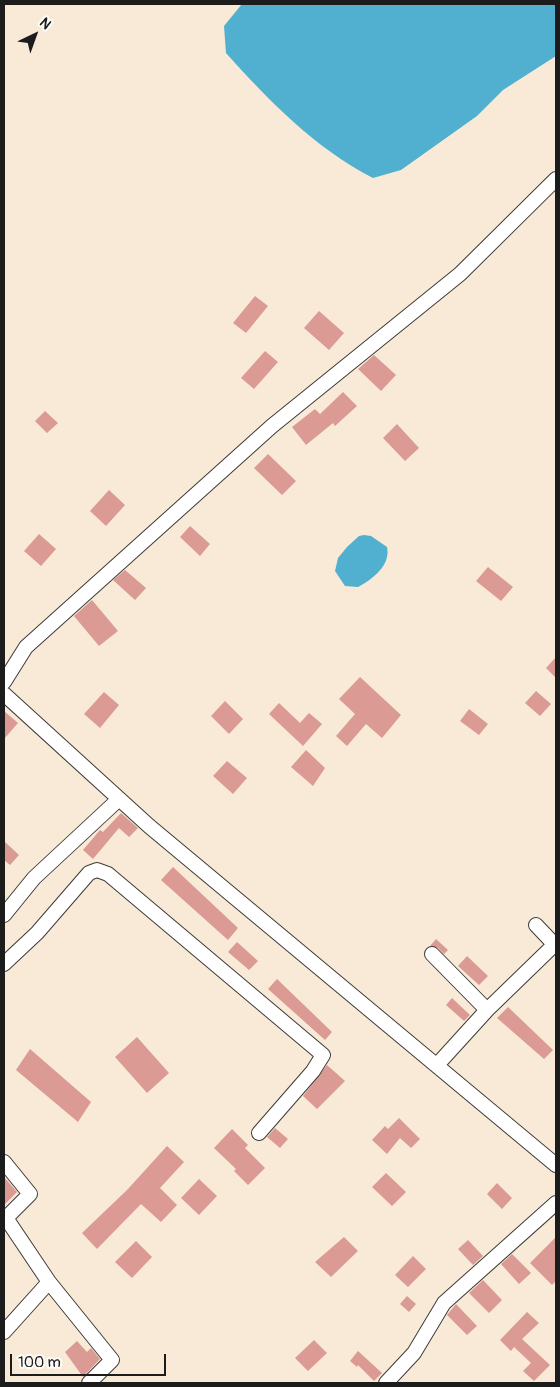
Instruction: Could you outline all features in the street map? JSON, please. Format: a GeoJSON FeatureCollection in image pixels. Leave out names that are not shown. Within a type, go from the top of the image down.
{"type":"FeatureCollection","features":[{"type":"Feature","properties":{"kind":"street"},"geometry":{"type":"LineString","coordinates":[[4,682],[26,647],[272,426],[460,274],[556,179]]}},
{"type":"Feature","properties":{"kind":"street"},"geometry":{"type":"LineString","coordinates":[[4,694],[119,799],[556,1165]]}},
{"type":"Feature","properties":{"kind":"street"},"geometry":{"type":"LineString","coordinates":[[4,915],[34,878],[119,799]]}},
{"type":"Feature","properties":{"kind":"street"},"geometry":{"type":"LineString","coordinates":[[4,964],[37,933],[88,873],[97,870],[108,874],[323,1055],[313,1072],[259,1133]]}},
{"type":"Feature","properties":{"kind":"street"},"geometry":{"type":"LineString","coordinates":[[437,1065],[487,1010],[552,947],[554,944],[552,940],[536,925]]}},
{"type":"Feature","properties":{"kind":"street"},"geometry":{"type":"LineString","coordinates":[[432,954],[487,1010]]}},
{"type":"Feature","properties":{"kind":"street"},"geometry":{"type":"LineString","coordinates":[[4,1162],[30,1194],[6,1218],[49,1282],[112,1360],[89,1383]]}},
{"type":"Feature","properties":{"kind":"street"},"geometry":{"type":"LineString","coordinates":[[386,1383],[414,1353],[444,1303],[556,1204]]}},
{"type":"Feature","properties":{"kind":"street"},"geometry":{"type":"LineString","coordinates":[[4,1332],[49,1282]]}},
{"type":"Feature","properties":{"kind":"water"},"geometry":{"type":"Polygon","coordinates":[[[242,4],[556,4],[556,56],[503,90],[477,116],[401,170],[373,178],[332,153],[312,138],[276,106],[226,53],[224,26],[242,4]]]}},
{"type":"Feature","properties":{"kind":"water"},"geometry":{"type":"Polygon","coordinates":[[[359,536],[371,536],[387,547],[388,554],[386,560],[380,571],[364,584],[358,587],[345,586],[335,571],[338,558],[359,536]]]}},
{"type":"Feature","properties":{"kind":"building"},"geometry":{"type":"Polygon","coordinates":[[[255,296],[268,306],[246,333],[233,323],[255,296]]]}},
{"type":"Feature","properties":{"kind":"building"},"geometry":{"type":"Polygon","coordinates":[[[319,311],[344,333],[329,350],[304,328],[319,311]]]}},
{"type":"Feature","properties":{"kind":"building"},"geometry":{"type":"Polygon","coordinates":[[[265,351],[278,362],[254,389],[241,378],[265,351]]]}},
{"type":"Feature","properties":{"kind":"building"},"geometry":{"type":"Polygon","coordinates":[[[374,355],[396,375],[381,391],[358,369],[374,355]]]}},
{"type":"Feature","properties":{"kind":"building"},"geometry":{"type":"Polygon","coordinates":[[[343,392],[357,406],[335,426],[333,423],[306,445],[292,427],[315,409],[320,414],[343,392]]]}},
{"type":"Feature","properties":{"kind":"building"},"geometry":{"type":"Polygon","coordinates":[[[45,411],[58,423],[47,433],[35,421],[45,411]]]}},
{"type":"Feature","properties":{"kind":"building"},"geometry":{"type":"Polygon","coordinates":[[[397,424],[419,448],[405,461],[383,438],[397,424]]]}},
{"type":"Feature","properties":{"kind":"building"},"geometry":{"type":"Polygon","coordinates":[[[268,454],[296,481],[282,495],[254,468],[268,454]]]}},
{"type":"Feature","properties":{"kind":"building"},"geometry":{"type":"Polygon","coordinates":[[[109,490],[125,505],[106,526],[90,511],[109,490]]]}},
{"type":"Feature","properties":{"kind":"building"},"geometry":{"type":"Polygon","coordinates":[[[190,526],[210,544],[200,556],[180,537],[190,526]]]}},
{"type":"Feature","properties":{"kind":"building"},"geometry":{"type":"Polygon","coordinates":[[[39,534],[56,549],[41,566],[24,551],[39,534]]]}},
{"type":"Feature","properties":{"kind":"building"},"geometry":{"type":"Polygon","coordinates":[[[488,567],[513,587],[501,601],[476,581],[488,567]]]}},
{"type":"Feature","properties":{"kind":"building"},"geometry":{"type":"Polygon","coordinates":[[[125,570],[146,588],[135,600],[113,580],[125,570]]]}},
{"type":"Feature","properties":{"kind":"building"},"geometry":{"type":"Polygon","coordinates":[[[92,600],[118,631],[99,646],[74,616],[92,600]]]}},
{"type":"Feature","properties":{"kind":"building"},"geometry":{"type":"Polygon","coordinates":[[[556,657],[556,678],[546,668],[556,657]]]}},
{"type":"Feature","properties":{"kind":"building"},"geometry":{"type":"Polygon","coordinates":[[[360,677],[401,715],[382,738],[366,724],[347,746],[336,736],[355,714],[339,699],[360,677]]]}},
{"type":"Feature","properties":{"kind":"building"},"geometry":{"type":"Polygon","coordinates":[[[536,691],[551,704],[540,716],[525,703],[536,691]]]}},
{"type":"Feature","properties":{"kind":"building"},"geometry":{"type":"Polygon","coordinates":[[[104,692],[119,705],[100,728],[84,714],[104,692]]]}},
{"type":"Feature","properties":{"kind":"building"},"geometry":{"type":"Polygon","coordinates":[[[225,701],[243,719],[229,734],[211,716],[225,701]]]}},
{"type":"Feature","properties":{"kind":"building"},"geometry":{"type":"Polygon","coordinates":[[[279,703],[300,723],[309,713],[322,724],[303,746],[269,714],[279,703]]]}},
{"type":"Feature","properties":{"kind":"building"},"geometry":{"type":"Polygon","coordinates":[[[469,709],[488,724],[479,735],[460,721],[469,709]]]}},
{"type":"Feature","properties":{"kind":"building"},"geometry":{"type":"Polygon","coordinates":[[[4,711],[18,723],[4,739],[4,711]]]}},
{"type":"Feature","properties":{"kind":"building"},"geometry":{"type":"Polygon","coordinates":[[[306,750],[325,768],[313,786],[291,767],[306,750]]]}},
{"type":"Feature","properties":{"kind":"building"},"geometry":{"type":"Polygon","coordinates":[[[227,761],[247,778],[233,794],[213,776],[227,761]]]}},
{"type":"Feature","properties":{"kind":"building"},"geometry":{"type":"Polygon","coordinates":[[[121,813],[138,828],[129,837],[119,828],[93,859],[83,850],[100,830],[103,832],[121,813]]]}},
{"type":"Feature","properties":{"kind":"building"},"geometry":{"type":"Polygon","coordinates":[[[4,841],[19,855],[10,865],[4,860],[4,841]]]}},
{"type":"Feature","properties":{"kind":"building"},"geometry":{"type":"Polygon","coordinates":[[[173,867],[238,928],[228,940],[161,880],[173,867]]]}},
{"type":"Feature","properties":{"kind":"building"},"geometry":{"type":"Polygon","coordinates":[[[436,939],[448,950],[444,954],[438,948],[430,946],[436,939]]]}},
{"type":"Feature","properties":{"kind":"building"},"geometry":{"type":"Polygon","coordinates":[[[237,942],[258,961],[249,970],[228,952],[237,942]]]}},
{"type":"Feature","properties":{"kind":"building"},"geometry":{"type":"Polygon","coordinates":[[[467,956],[488,976],[479,985],[458,966],[467,956]]]}},
{"type":"Feature","properties":{"kind":"building"},"geometry":{"type":"Polygon","coordinates":[[[277,979],[332,1032],[325,1040],[268,989],[277,979]]]}},
{"type":"Feature","properties":{"kind":"building"},"geometry":{"type":"Polygon","coordinates":[[[452,998],[470,1015],[464,1021],[446,1005],[452,998]]]}},
{"type":"Feature","properties":{"kind":"building"},"geometry":{"type":"Polygon","coordinates":[[[508,1007],[553,1050],[544,1059],[497,1018],[508,1007]]]}},
{"type":"Feature","properties":{"kind":"building"},"geometry":{"type":"Polygon","coordinates":[[[137,1037],[169,1073],[147,1093],[115,1057],[137,1037]]]}},
{"type":"Feature","properties":{"kind":"building"},"geometry":{"type":"Polygon","coordinates":[[[30,1049],[91,1102],[78,1122],[16,1070],[30,1049]]]}},
{"type":"Feature","properties":{"kind":"building"},"geometry":{"type":"Polygon","coordinates":[[[327,1065],[345,1081],[317,1109],[303,1096],[327,1065]]]}},
{"type":"Feature","properties":{"kind":"building"},"geometry":{"type":"Polygon","coordinates":[[[399,1118],[420,1139],[411,1148],[400,1138],[387,1154],[372,1140],[385,1126],[388,1129],[399,1118]]]}},
{"type":"Feature","properties":{"kind":"building"},"geometry":{"type":"Polygon","coordinates":[[[275,1128],[288,1139],[280,1148],[267,1137],[275,1128]]]}},
{"type":"Feature","properties":{"kind":"building"},"geometry":{"type":"Polygon","coordinates":[[[232,1129],[248,1145],[245,1148],[265,1168],[248,1185],[234,1171],[236,1169],[214,1148],[232,1129]]]}},
{"type":"Feature","properties":{"kind":"building"},"geometry":{"type":"Polygon","coordinates":[[[167,1146],[184,1162],[160,1188],[177,1205],[161,1222],[141,1204],[97,1249],[82,1233],[127,1190],[167,1146]]]}},
{"type":"Feature","properties":{"kind":"building"},"geometry":{"type":"Polygon","coordinates":[[[386,1173],[406,1192],[392,1206],[372,1187],[386,1173]]]}},
{"type":"Feature","properties":{"kind":"building"},"geometry":{"type":"Polygon","coordinates":[[[4,1177],[17,1192],[4,1205],[4,1177]]]}},
{"type":"Feature","properties":{"kind":"building"},"geometry":{"type":"Polygon","coordinates":[[[199,1179],[217,1196],[199,1215],[181,1198],[199,1179]]]}},
{"type":"Feature","properties":{"kind":"building"},"geometry":{"type":"Polygon","coordinates":[[[497,1183],[512,1198],[502,1209],[487,1194],[497,1183]]]}},
{"type":"Feature","properties":{"kind":"building"},"geometry":{"type":"Polygon","coordinates":[[[344,1237],[358,1251],[331,1277],[315,1262],[344,1237]]]}},
{"type":"Feature","properties":{"kind":"building"},"geometry":{"type":"Polygon","coordinates":[[[556,1237],[556,1281],[552,1285],[530,1263],[556,1237]]]}},
{"type":"Feature","properties":{"kind":"building"},"geometry":{"type":"Polygon","coordinates":[[[468,1240],[483,1256],[473,1265],[458,1249],[468,1240]]]}},
{"type":"Feature","properties":{"kind":"building"},"geometry":{"type":"Polygon","coordinates":[[[136,1241],[152,1257],[132,1278],[115,1262],[136,1241]]]}},
{"type":"Feature","properties":{"kind":"building"},"geometry":{"type":"Polygon","coordinates":[[[512,1254],[531,1273],[519,1284],[501,1264],[512,1254]]]}},
{"type":"Feature","properties":{"kind":"building"},"geometry":{"type":"Polygon","coordinates":[[[413,1256],[426,1269],[408,1287],[395,1275],[413,1256]]]}},
{"type":"Feature","properties":{"kind":"building"},"geometry":{"type":"Polygon","coordinates":[[[483,1280],[502,1300],[489,1313],[469,1293],[483,1280]]]}},
{"type":"Feature","properties":{"kind":"building"},"geometry":{"type":"Polygon","coordinates":[[[407,1296],[416,1304],[409,1312],[400,1304],[407,1296]]]}},
{"type":"Feature","properties":{"kind":"building"},"geometry":{"type":"Polygon","coordinates":[[[456,1304],[477,1326],[467,1335],[447,1315],[456,1304]]]}},
{"type":"Feature","properties":{"kind":"building"},"geometry":{"type":"Polygon","coordinates":[[[527,1312],[539,1323],[522,1339],[550,1365],[534,1381],[523,1371],[531,1363],[514,1347],[511,1351],[500,1340],[527,1312]]]}},
{"type":"Feature","properties":{"kind":"building"},"geometry":{"type":"Polygon","coordinates":[[[314,1340],[327,1353],[308,1371],[295,1358],[314,1340]]]}},
{"type":"Feature","properties":{"kind":"building"},"geometry":{"type":"Polygon","coordinates":[[[77,1341],[87,1352],[91,1348],[100,1359],[83,1377],[65,1352],[77,1341]]]}},
{"type":"Feature","properties":{"kind":"building"},"geometry":{"type":"Polygon","coordinates":[[[358,1351],[382,1373],[374,1381],[358,1365],[357,1367],[350,1361],[358,1351]]]}}]}
